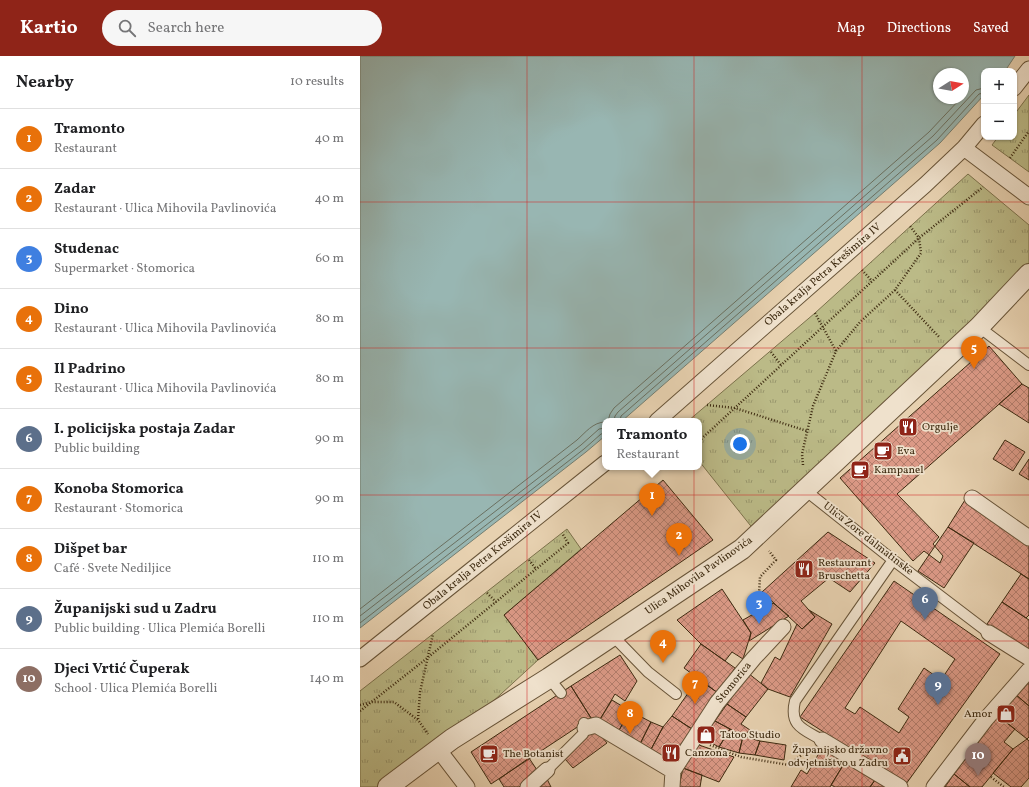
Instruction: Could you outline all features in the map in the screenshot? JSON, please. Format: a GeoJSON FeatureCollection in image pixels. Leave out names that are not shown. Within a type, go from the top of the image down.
{"type":"FeatureCollection","features":[{"type":"Feature","properties":{"kind":"street"},"geometry":{"type":"LineString","coordinates":[[1017,84],[1029,69]]}},
{"type":"Feature","properties":{"kind":"street","name":"Obala kralja Petra Krešimira IV"},"geometry":{"type":"LineString","coordinates":[[660,418],[926,185],[964,148],[981,128]]}},
{"type":"Feature","properties":{"kind":"street"},"geometry":{"type":"LineString","coordinates":[[964,148],[1029,197]]}},
{"type":"Feature","properties":{"kind":"street","name":"Ulica Mihovila Pavlinovića"},"geometry":{"type":"LineString","coordinates":[[388,787],[438,749],[549,678],[742,549],[979,327],[1029,274]]}},
{"type":"Feature","properties":{"kind":"street","name":"Obala kralja Petra Krešimira IV"},"geometry":{"type":"LineString","coordinates":[[360,659],[602,465]]}},
{"type":"Feature","properties":{"kind":"street"},"geometry":{"type":"LineString","coordinates":[[972,498],[1029,538]]}},
{"type":"Feature","properties":{"kind":"street","name":"Stomorica"},"geometry":{"type":"LineString","coordinates":[[672,787],[673,771],[717,703],[754,658],[783,627]]}},
{"type":"Feature","properties":{"kind":"street","name":"Ulica Zore dalmatinske"},"geometry":{"type":"LineString","coordinates":[[989,633],[1029,658]]}},
{"type":"Feature","properties":{"kind":"street"},"geometry":{"type":"LineString","coordinates":[[934,787],[986,719],[1029,670]]}},
{"type":"Feature","properties":{"kind":"street"},"geometry":{"type":"LineString","coordinates":[[584,725],[596,725],[673,771]]}},
{"type":"Feature","properties":{"kind":"street"},"geometry":{"type":"LineString","coordinates":[[822,740],[900,787]]}},
{"type":"Feature","properties":{"kind":"street"},"geometry":{"type":"LineString","coordinates":[[438,749],[467,787]]}},
{"type":"Feature","properties":{"kind":"street"},"geometry":{"type":"LineString","coordinates":[[528,787],[547,770]]}},
{"type":"Feature","properties":{"kind":"lane"},"geometry":{"type":"LineString","coordinates":[[979,327],[1029,365]]}},
{"type":"Feature","properties":{"kind":"lane","name":"Ulica Zore dalmatinske"},"geometry":{"type":"LineString","coordinates":[[805,490],[893,560],[989,633]]}},
{"type":"Feature","properties":{"kind":"lane"},"geometry":{"type":"LineString","coordinates":[[822,740],[801,728],[794,720],[792,711],[795,701],[893,560]]}},
{"type":"Feature","properties":{"kind":"lane"},"geometry":{"type":"LineString","coordinates":[[612,635],[648,672],[676,694]]}},
{"type":"Feature","properties":{"kind":"lane"},"geometry":{"type":"LineString","coordinates":[[549,678],[561,693]]}},
{"type":"Feature","properties":{"kind":"lane"},"geometry":{"type":"LineString","coordinates":[[547,770],[583,734],[584,725]]}},
{"type":"Feature","properties":{"kind":"path"},"geometry":{"type":"LineString","coordinates":[[1010,158],[1029,131]]}},
{"type":"Feature","properties":{"kind":"path"},"geometry":{"type":"LineString","coordinates":[[702,438],[919,238],[983,187]]}},
{"type":"Feature","properties":{"kind":"path"},"geometry":{"type":"LineString","coordinates":[[805,490],[802,454],[813,406],[836,351],[860,322],[895,290],[921,253],[919,238],[910,226]]}},
{"type":"Feature","properties":{"kind":"path"},"geometry":{"type":"LineString","coordinates":[[862,270],[872,281]]}},
{"type":"Feature","properties":{"kind":"path"},"geometry":{"type":"LineString","coordinates":[[895,290],[942,341]]}},
{"type":"Feature","properties":{"kind":"path"},"geometry":{"type":"LineString","coordinates":[[815,313],[836,351]]}},
{"type":"Feature","properties":{"kind":"path"},"geometry":{"type":"LineString","coordinates":[[770,352],[781,366]]}},
{"type":"Feature","properties":{"kind":"path"},"geometry":{"type":"LineString","coordinates":[[707,405],[735,408],[807,431]]}},
{"type":"Feature","properties":{"kind":"path"},"geometry":{"type":"LineString","coordinates":[[360,711],[568,544],[562,533]]}},
{"type":"Feature","properties":{"kind":"path"},"geometry":{"type":"LineString","coordinates":[[758,535],[776,560],[760,577],[758,594],[767,606]]}},
{"type":"Feature","properties":{"kind":"path"},"geometry":{"type":"LineString","coordinates":[[529,560],[536,569]]}},
{"type":"Feature","properties":{"kind":"path"},"geometry":{"type":"LineString","coordinates":[[487,593],[496,602]]}},
{"type":"Feature","properties":{"kind":"path"},"geometry":{"type":"LineString","coordinates":[[418,720],[420,692],[426,659],[434,634]]}},
{"type":"Feature","properties":{"kind":"path"},"geometry":{"type":"LineString","coordinates":[[360,705],[372,702],[394,702],[418,720],[438,749]]}},
{"type":"Feature","properties":{"kind":"path"},"geometry":{"type":"LineString","coordinates":[[693,739],[741,756],[789,765],[822,740]]}},
{"type":"Feature","properties":{"kind":"path"},"geometry":{"type":"LineString","coordinates":[[991,777],[1004,787]]}},
{"type":"Feature","properties":{"kind":"green space"},"geometry":{"type":"Polygon","coordinates":[[[1029,95],[1029,172],[992,145],[996,140],[1017,140],[1017,111],[1029,95]]]}},
{"type":"Feature","properties":{"kind":"green space"},"geometry":{"type":"Polygon","coordinates":[[[968,174],[1029,225],[1029,274],[758,535],[702,465],[702,418],[692,418],[815,313],[968,174]]]}},
{"type":"Feature","properties":{"kind":"green space"},"geometry":{"type":"Polygon","coordinates":[[[567,529],[581,549],[504,615],[538,660],[452,739],[388,787],[360,787],[360,691],[567,529]]]}},
{"type":"Feature","properties":{"kind":"water"},"geometry":{"type":"Polygon","coordinates":[[[360,56],[1015,56],[1007,68],[981,68],[981,98],[940,143],[625,418],[602,418],[602,439],[360,628],[360,56]]]}},
{"type":"Feature","properties":{"kind":"building"},"geometry":{"type":"Polygon","coordinates":[[[989,346],[1022,384],[897,494],[939,537],[933,544],[943,556],[940,563],[924,551],[913,561],[840,478],[989,346]]]}},
{"type":"Feature","properties":{"kind":"building"},"geometry":{"type":"Polygon","coordinates":[[[1022,384],[1029,388],[1029,423],[999,404],[1022,384]]]}},
{"type":"Feature","properties":{"kind":"building"},"geometry":{"type":"Polygon","coordinates":[[[1005,440],[1025,452],[1013,471],[993,459],[1005,440]]]}},
{"type":"Feature","properties":{"kind":"building"},"geometry":{"type":"Polygon","coordinates":[[[1029,459],[1029,480],[1019,474],[1029,459]]]}},
{"type":"Feature","properties":{"kind":"building"},"geometry":{"type":"Polygon","coordinates":[[[663,480],[713,540],[538,660],[504,615],[663,480]]]}},
{"type":"Feature","properties":{"kind":"building"},"geometry":{"type":"Polygon","coordinates":[[[965,500],[1029,543],[1029,579],[948,527],[965,500]]]}},
{"type":"Feature","properties":{"kind":"building"},"geometry":{"type":"Polygon","coordinates":[[[948,527],[974,543],[944,588],[918,571],[948,527]]]}},
{"type":"Feature","properties":{"kind":"building"},"geometry":{"type":"Polygon","coordinates":[[[828,532],[875,563],[850,592],[829,578],[801,601],[815,617],[802,629],[762,592],[828,532]]]}},
{"type":"Feature","properties":{"kind":"building"},"geometry":{"type":"Polygon","coordinates":[[[1021,574],[1029,579],[1029,615],[1026,618],[1002,602],[1021,574]]]}},
{"type":"Feature","properties":{"kind":"building"},"geometry":{"type":"Polygon","coordinates":[[[894,581],[1000,654],[906,784],[800,717],[894,581]],[[901,621],[845,708],[855,714],[860,707],[899,733],[909,717],[898,709],[924,668],[941,680],[955,659],[901,621]]]}},
{"type":"Feature","properties":{"kind":"building"},"geometry":{"type":"Polygon","coordinates":[[[722,589],[751,633],[743,659],[732,652],[725,661],[701,644],[677,620],[722,589]]]}},
{"type":"Feature","properties":{"kind":"building"},"geometry":{"type":"Polygon","coordinates":[[[1002,602],[1029,620],[1029,651],[987,624],[1002,602]]]}},
{"type":"Feature","properties":{"kind":"building"},"geometry":{"type":"Polygon","coordinates":[[[773,603],[789,616],[749,641],[751,633],[743,620],[773,603]]]}},
{"type":"Feature","properties":{"kind":"building"},"geometry":{"type":"Polygon","coordinates":[[[809,610],[832,624],[790,697],[768,689],[761,683],[775,657],[780,660],[797,624],[802,629],[815,617],[809,610]]]}},
{"type":"Feature","properties":{"kind":"building"},"geometry":{"type":"Polygon","coordinates":[[[701,644],[735,668],[718,693],[684,668],[701,644]]]}},
{"type":"Feature","properties":{"kind":"building"},"geometry":{"type":"Polygon","coordinates":[[[620,655],[637,681],[625,701],[615,694],[599,721],[591,718],[571,686],[620,655]]]}},
{"type":"Feature","properties":{"kind":"building"},"geometry":{"type":"Polygon","coordinates":[[[748,673],[768,689],[746,717],[727,704],[748,673]]]}},
{"type":"Feature","properties":{"kind":"building"},"geometry":{"type":"Polygon","coordinates":[[[1029,677],[1029,706],[1015,694],[1029,677]]]}},
{"type":"Feature","properties":{"kind":"building"},"geometry":{"type":"Polygon","coordinates":[[[698,679],[718,693],[692,729],[672,716],[698,679]]]}},
{"type":"Feature","properties":{"kind":"building"},"geometry":{"type":"Polygon","coordinates":[[[571,686],[591,718],[491,784],[471,752],[571,686]]]}},
{"type":"Feature","properties":{"kind":"building"},"geometry":{"type":"Polygon","coordinates":[[[1015,694],[1029,706],[1029,737],[1027,739],[998,716],[1015,694]]]}},
{"type":"Feature","properties":{"kind":"building"},"geometry":{"type":"Polygon","coordinates":[[[612,700],[630,711],[618,732],[599,721],[612,700]]]}},
{"type":"Feature","properties":{"kind":"building"},"geometry":{"type":"Polygon","coordinates":[[[727,704],[746,717],[741,724],[750,730],[743,736],[715,721],[727,704]]]}},
{"type":"Feature","properties":{"kind":"building"},"geometry":{"type":"Polygon","coordinates":[[[630,711],[651,722],[639,746],[618,732],[630,711]]]}},
{"type":"Feature","properties":{"kind":"building"},"geometry":{"type":"Polygon","coordinates":[[[672,716],[692,729],[671,765],[649,753],[663,727],[672,716]]]}},
{"type":"Feature","properties":{"kind":"building"},"geometry":{"type":"Polygon","coordinates":[[[998,716],[1015,729],[1004,742],[1013,749],[982,787],[970,787],[954,774],[998,716]]]}},
{"type":"Feature","properties":{"kind":"building"},"geometry":{"type":"Polygon","coordinates":[[[715,721],[730,729],[719,747],[702,738],[715,721]]]}},
{"type":"Feature","properties":{"kind":"building"},"geometry":{"type":"Polygon","coordinates":[[[651,722],[663,727],[649,753],[639,746],[651,722]]]}},
{"type":"Feature","properties":{"kind":"building"},"geometry":{"type":"Polygon","coordinates":[[[595,728],[607,743],[573,768],[565,759],[595,728]]]}},
{"type":"Feature","properties":{"kind":"building"},"geometry":{"type":"Polygon","coordinates":[[[730,729],[743,736],[739,753],[719,747],[730,729]]]}},
{"type":"Feature","properties":{"kind":"building"},"geometry":{"type":"Polygon","coordinates":[[[743,736],[760,741],[755,755],[739,753],[743,736]]]}},
{"type":"Feature","properties":{"kind":"building"},"geometry":{"type":"Polygon","coordinates":[[[1027,739],[1029,741],[1029,778],[1021,787],[1011,787],[993,773],[1013,749],[1027,739]]]}},
{"type":"Feature","properties":{"kind":"building"},"geometry":{"type":"Polygon","coordinates":[[[760,741],[786,745],[784,760],[755,755],[760,741]]]}},
{"type":"Feature","properties":{"kind":"building"},"geometry":{"type":"Polygon","coordinates":[[[696,744],[734,757],[719,782],[683,768],[696,744]]]}},
{"type":"Feature","properties":{"kind":"building"},"geometry":{"type":"Polygon","coordinates":[[[822,748],[845,762],[830,787],[791,787],[801,770],[807,774],[822,748]]]}},
{"type":"Feature","properties":{"kind":"building"},"geometry":{"type":"Polygon","coordinates":[[[529,758],[539,773],[519,787],[504,787],[499,779],[529,758]]]}},
{"type":"Feature","properties":{"kind":"building"},"geometry":{"type":"Polygon","coordinates":[[[845,762],[875,780],[870,787],[835,787],[831,785],[845,762]]]}},
{"type":"Feature","properties":{"kind":"building"},"geometry":{"type":"Polygon","coordinates":[[[683,768],[702,775],[700,787],[679,787],[683,768]]]}},
{"type":"Feature","properties":{"kind":"building"},"geometry":{"type":"Polygon","coordinates":[[[954,774],[970,787],[945,787],[954,774]]]}},
{"type":"Feature","properties":{"kind":"building"},"geometry":{"type":"Polygon","coordinates":[[[546,777],[551,787],[534,787],[546,777]]]}},
{"type":"Feature","properties":{"kind":"building"},"geometry":{"type":"Polygon","coordinates":[[[875,780],[888,787],[870,787],[875,780]]]}},
{"type":"Feature","properties":{"kind":"place","name":"Il Padrino"},"geometry":{"type":"Point","coordinates":[974,369]}},
{"type":"Feature","properties":{"kind":"place","name":"Orgulje"},"geometry":{"type":"Point","coordinates":[908,427]}},
{"type":"Feature","properties":{"kind":"place","name":"Eva"},"geometry":{"type":"Point","coordinates":[883,451]}},
{"type":"Feature","properties":{"kind":"place","name":"Kampanel"},"geometry":{"type":"Point","coordinates":[860,470]}},
{"type":"Feature","properties":{"kind":"place","name":"Tramonto"},"geometry":{"type":"Point","coordinates":[652,516]}},
{"type":"Feature","properties":{"kind":"place","name":"Zadar"},"geometry":{"type":"Point","coordinates":[679,556]}},
{"type":"Feature","properties":{"kind":"place","name":"Restaurant Bruschetta"},"geometry":{"type":"Point","coordinates":[804,569]}},
{"type":"Feature","properties":{"kind":"place","name":"I. policijska postaja Zadar"},"geometry":{"type":"Point","coordinates":[925,620]}},
{"type":"Feature","properties":{"kind":"place","name":"Studenac"},"geometry":{"type":"Point","coordinates":[759,624]}},
{"type":"Feature","properties":{"kind":"place","name":"Dino"},"geometry":{"type":"Point","coordinates":[663,663]}},
{"type":"Feature","properties":{"kind":"place","name":"Konoba Stomorica"},"geometry":{"type":"Point","coordinates":[695,704]}},
{"type":"Feature","properties":{"kind":"place","name":"Županijski sud u Zadru"},"geometry":{"type":"Point","coordinates":[938,705]}},
{"type":"Feature","properties":{"kind":"place","name":"Amor"},"geometry":{"type":"Point","coordinates":[1006,714]}},
{"type":"Feature","properties":{"kind":"place","name":"Dišpet bar"},"geometry":{"type":"Point","coordinates":[630,734]}},
{"type":"Feature","properties":{"kind":"place","name":"Tatoo Studio"},"geometry":{"type":"Point","coordinates":[706,735]}},
{"type":"Feature","properties":{"kind":"place","name":"Canzona"},"geometry":{"type":"Point","coordinates":[671,753]}},
{"type":"Feature","properties":{"kind":"place","name":"The Botanist"},"geometry":{"type":"Point","coordinates":[489,754]}},
{"type":"Feature","properties":{"kind":"place","name":"Županijsko državno odvjetništvo u Zadru"},"geometry":{"type":"Point","coordinates":[902,756]}},
{"type":"Feature","properties":{"kind":"place","name":"Djeci Vrtić Čuperak"},"geometry":{"type":"Point","coordinates":[978,776]}}]}
